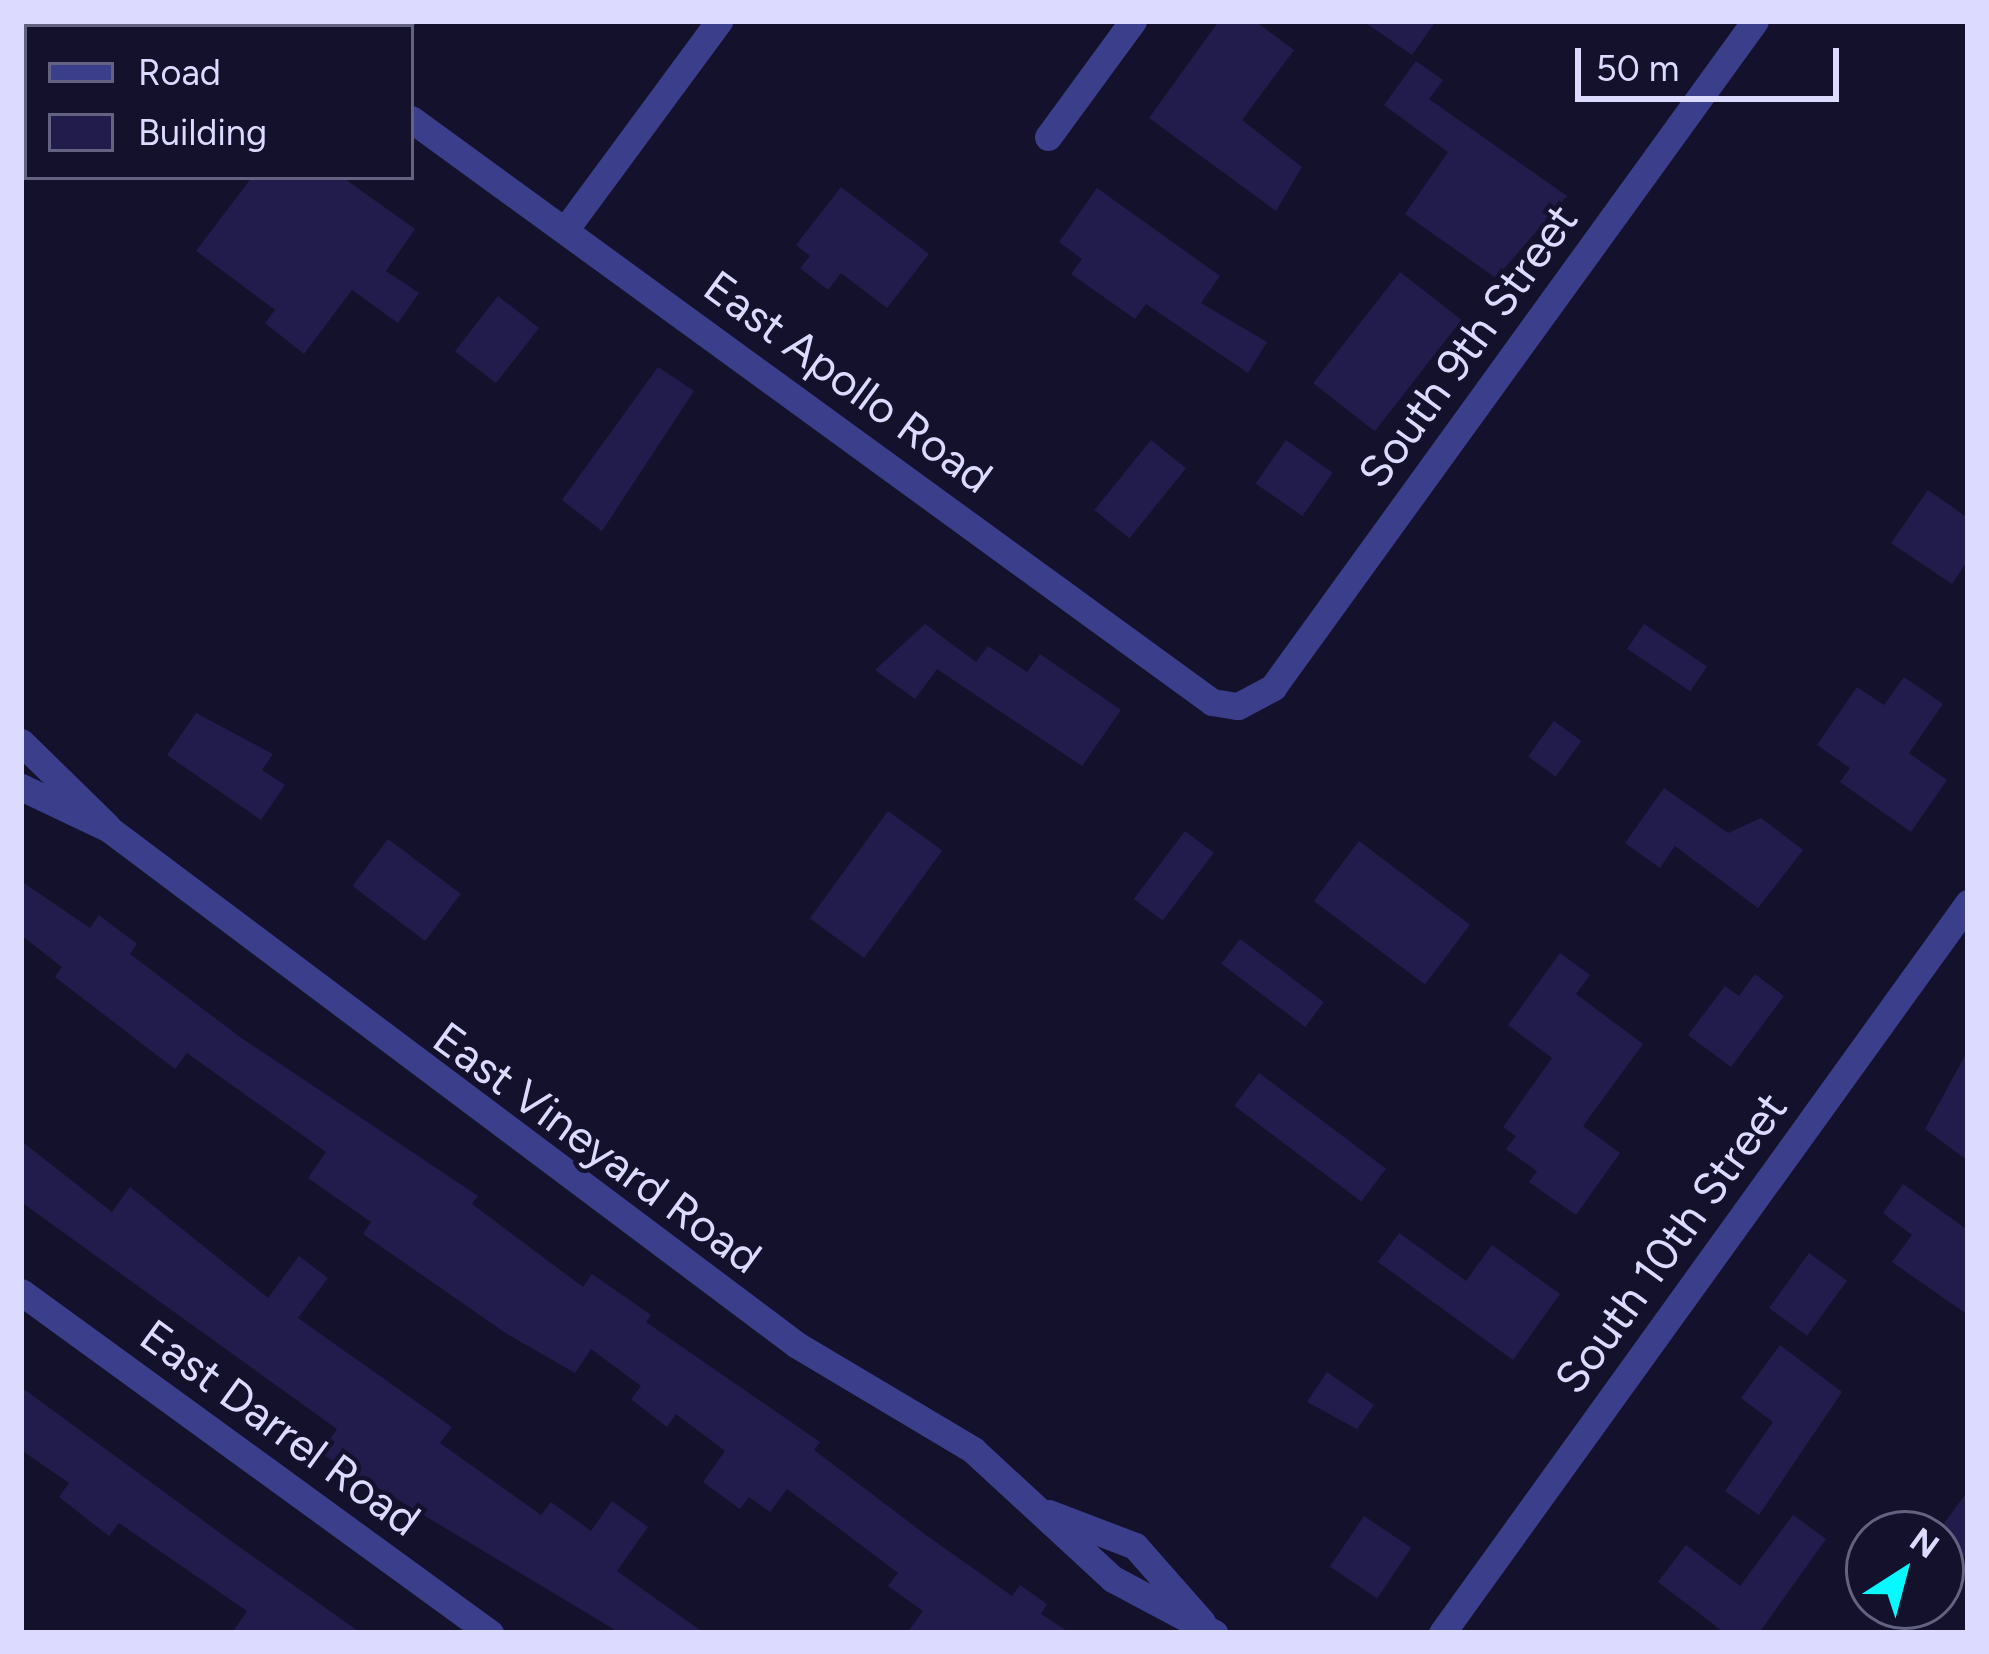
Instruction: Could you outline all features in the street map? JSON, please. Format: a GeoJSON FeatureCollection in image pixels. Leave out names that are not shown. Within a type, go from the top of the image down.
{"type":"FeatureCollection","features":[{"type":"Feature","properties":{"kind":"street"},"geometry":{"type":"LineString","coordinates":[[566,230],[719,21]]}},
{"type":"Feature","properties":{"kind":"street"},"geometry":{"type":"LineString","coordinates":[[1048,137],[1133,21]]}},
{"type":"Feature","properties":{"kind":"street","name":"South 9th Street"},"geometry":{"type":"LineString","coordinates":[[1238,706],[1274,687],[1755,21]]}},
{"type":"Feature","properties":{"kind":"street","name":"East Apollo Road"},"geometry":{"type":"LineString","coordinates":[[414,121],[1212,701],[1238,706]]}},
{"type":"Feature","properties":{"kind":"street","name":"East Vineyard Road"},"geometry":{"type":"LineString","coordinates":[[21,742],[110,829],[386,1047],[1049,1513],[1112,1579],[1211,1630]]}},
{"type":"Feature","properties":{"kind":"street","name":"East Vineyard Road"},"geometry":{"type":"LineString","coordinates":[[21,787],[110,829]]}},
{"type":"Feature","properties":{"kind":"street","name":"South 10th Street"},"geometry":{"type":"LineString","coordinates":[[1442,1633],[1968,903]]}},
{"type":"Feature","properties":{"kind":"street","name":"East Darrel Road"},"geometry":{"type":"LineString","coordinates":[[21,1292],[490,1633]]}},
{"type":"Feature","properties":{"kind":"street","name":"East Vineyard Road"},"geometry":{"type":"LineString","coordinates":[[1049,1513],[1135,1546],[1211,1630]]}},
{"type":"Feature","properties":{"kind":"building"},"geometry":{"type":"Polygon","coordinates":[[[1219,21],[1255,21],[1294,50],[1242,120],[1302,167],[1276,211],[1149,118],[1219,21]]]}},
{"type":"Feature","properties":{"kind":"building"},"geometry":{"type":"Polygon","coordinates":[[[1363,21],[1436,21],[1412,55],[1363,21]]]}},
{"type":"Feature","properties":{"kind":"building"},"geometry":{"type":"Polygon","coordinates":[[[1416,61],[1443,80],[1429,99],[1567,196],[1496,278],[1405,214],[1448,152],[1384,105],[1416,61]]]}},
{"type":"Feature","properties":{"kind":"building"},"geometry":{"type":"Polygon","coordinates":[[[250,180],[346,180],[415,229],[386,271],[419,293],[398,323],[352,290],[304,354],[265,323],[275,310],[196,251],[250,180]]]}},
{"type":"Feature","properties":{"kind":"building"},"geometry":{"type":"Polygon","coordinates":[[[841,187],[929,254],[887,308],[841,273],[828,290],[800,268],[810,256],[796,245],[841,187]]]}},
{"type":"Feature","properties":{"kind":"building"},"geometry":{"type":"Polygon","coordinates":[[[1097,188],[1220,276],[1201,303],[1267,342],[1248,373],[1146,304],[1135,319],[1071,274],[1082,259],[1059,242],[1097,188]]]}},
{"type":"Feature","properties":{"kind":"building"},"geometry":{"type":"Polygon","coordinates":[[[1400,272],[1461,320],[1375,431],[1313,383],[1400,272]]]}},
{"type":"Feature","properties":{"kind":"building"},"geometry":{"type":"Polygon","coordinates":[[[498,296],[539,328],[496,383],[455,351],[498,296]]]}},
{"type":"Feature","properties":{"kind":"building"},"geometry":{"type":"Polygon","coordinates":[[[658,367],[694,391],[602,531],[562,500],[658,367]]]}},
{"type":"Feature","properties":{"kind":"building"},"geometry":{"type":"Polygon","coordinates":[[[1151,440],[1186,468],[1129,538],[1094,510],[1151,440]]]}},
{"type":"Feature","properties":{"kind":"building"},"geometry":{"type":"Polygon","coordinates":[[[1286,440],[1333,473],[1302,516],[1256,483],[1286,440]]]}},
{"type":"Feature","properties":{"kind":"building"},"geometry":{"type":"Polygon","coordinates":[[[1928,490],[1968,518],[1968,560],[1952,584],[1891,543],[1928,490]]]}},
{"type":"Feature","properties":{"kind":"building"},"geometry":{"type":"Polygon","coordinates":[[[925,624],[976,662],[988,646],[1027,672],[1040,654],[1121,710],[1082,766],[937,669],[915,699],[875,670],[925,624]]]}},
{"type":"Feature","properties":{"kind":"building"},"geometry":{"type":"Polygon","coordinates":[[[1644,624],[1707,666],[1690,691],[1627,649],[1644,624]]]}},
{"type":"Feature","properties":{"kind":"building"},"geometry":{"type":"Polygon","coordinates":[[[1904,677],[1943,704],[1909,753],[1947,780],[1911,832],[1840,782],[1850,768],[1817,745],[1857,687],[1884,705],[1904,677]]]}},
{"type":"Feature","properties":{"kind":"building"},"geometry":{"type":"Polygon","coordinates":[[[196,713],[273,754],[262,770],[285,785],[261,820],[167,755],[196,713]]]}},
{"type":"Feature","properties":{"kind":"building"},"geometry":{"type":"Polygon","coordinates":[[[1554,721],[1582,741],[1556,777],[1528,757],[1554,721]]]}},
{"type":"Feature","properties":{"kind":"building"},"geometry":{"type":"Polygon","coordinates":[[[1664,788],[1728,833],[1761,818],[1803,850],[1758,908],[1675,846],[1660,868],[1625,843],[1664,788]]]}},
{"type":"Feature","properties":{"kind":"building"},"geometry":{"type":"Polygon","coordinates":[[[888,811],[942,850],[864,958],[810,919],[888,811]]]}},
{"type":"Feature","properties":{"kind":"building"},"geometry":{"type":"Polygon","coordinates":[[[1185,831],[1214,853],[1163,921],[1134,899],[1185,831]]]}},
{"type":"Feature","properties":{"kind":"building"},"geometry":{"type":"Polygon","coordinates":[[[388,839],[461,894],[425,941],[352,886],[388,839]]]}},
{"type":"Feature","properties":{"kind":"building"},"geometry":{"type":"Polygon","coordinates":[[[1359,841],[1470,925],[1425,985],[1314,901],[1359,841]]]}},
{"type":"Feature","properties":{"kind":"building"},"geometry":{"type":"Polygon","coordinates":[[[21,881],[90,928],[99,915],[137,944],[130,954],[240,1037],[478,1196],[472,1204],[583,1287],[592,1274],[651,1315],[646,1322],[820,1442],[814,1450],[926,1535],[1012,1596],[1020,1585],[1047,1604],[1041,1614],[1070,1633],[907,1633],[923,1611],[888,1586],[898,1573],[787,1489],[770,1512],[749,1497],[740,1509],[703,1482],[725,1451],[676,1414],[667,1427],[631,1399],[641,1386],[591,1349],[575,1373],[507,1334],[363,1234],[371,1222],[308,1178],[326,1152],[187,1053],[175,1069],[55,977],[62,967],[21,935],[21,881]]]}},
{"type":"Feature","properties":{"kind":"building"},"geometry":{"type":"Polygon","coordinates":[[[1240,939],[1324,1002],[1305,1027],[1221,964],[1240,939]]]}},
{"type":"Feature","properties":{"kind":"building"},"geometry":{"type":"Polygon","coordinates":[[[1560,953],[1590,975],[1576,994],[1643,1044],[1583,1126],[1620,1153],[1576,1215],[1529,1182],[1537,1171],[1506,1149],[1516,1136],[1503,1127],[1552,1058],[1508,1025],[1560,953]]]}},
{"type":"Feature","properties":{"kind":"building"},"geometry":{"type":"Polygon","coordinates":[[[1755,974],[1784,996],[1731,1067],[1688,1035],[1725,986],[1739,996],[1755,974]]]}},
{"type":"Feature","properties":{"kind":"building"},"geometry":{"type":"Polygon","coordinates":[[[1968,1050],[1968,1161],[1925,1129],[1968,1050]]]}},
{"type":"Feature","properties":{"kind":"building"},"geometry":{"type":"Polygon","coordinates":[[[1259,1073],[1386,1169],[1361,1201],[1234,1106],[1259,1073]]]}},
{"type":"Feature","properties":{"kind":"building"},"geometry":{"type":"Polygon","coordinates":[[[21,1141],[112,1212],[130,1187],[268,1298],[299,1256],[328,1278],[298,1318],[452,1427],[440,1443],[541,1515],[551,1502],[591,1531],[612,1501],[648,1527],[617,1571],[704,1633],[620,1633],[320,1453],[337,1429],[21,1202],[21,1141]]]}},
{"type":"Feature","properties":{"kind":"building"},"geometry":{"type":"Polygon","coordinates":[[[1903,1184],[1968,1230],[1968,1315],[1892,1262],[1912,1235],[1883,1213],[1903,1184]]]}},
{"type":"Feature","properties":{"kind":"building"},"geometry":{"type":"Polygon","coordinates":[[[1399,1233],[1466,1281],[1492,1245],[1560,1294],[1513,1360],[1378,1262],[1399,1233]]]}},
{"type":"Feature","properties":{"kind":"building"},"geometry":{"type":"Polygon","coordinates":[[[1809,1253],[1847,1281],[1807,1336],[1769,1308],[1809,1253]]]}},
{"type":"Feature","properties":{"kind":"building"},"geometry":{"type":"Polygon","coordinates":[[[1780,1345],[1842,1392],[1759,1515],[1725,1491],[1773,1422],[1741,1398],[1780,1345]]]}},
{"type":"Feature","properties":{"kind":"building"},"geometry":{"type":"Polygon","coordinates":[[[1327,1372],[1374,1405],[1357,1429],[1307,1402],[1327,1372]]]}},
{"type":"Feature","properties":{"kind":"building"},"geometry":{"type":"Polygon","coordinates":[[[21,1387],[361,1633],[232,1633],[247,1611],[119,1523],[109,1536],[59,1497],[69,1483],[21,1450],[21,1387]]]}},
{"type":"Feature","properties":{"kind":"building"},"geometry":{"type":"Polygon","coordinates":[[[1968,1491],[1968,1559],[1965,1510],[1954,1510],[1968,1491]]]}},
{"type":"Feature","properties":{"kind":"building"},"geometry":{"type":"Polygon","coordinates":[[[1793,1515],[1826,1539],[1759,1633],[1725,1633],[1658,1582],[1686,1545],[1740,1586],[1793,1515]]]}},
{"type":"Feature","properties":{"kind":"building"},"geometry":{"type":"Polygon","coordinates":[[[1364,1516],[1411,1548],[1377,1598],[1330,1567],[1364,1516]]]}}]}
